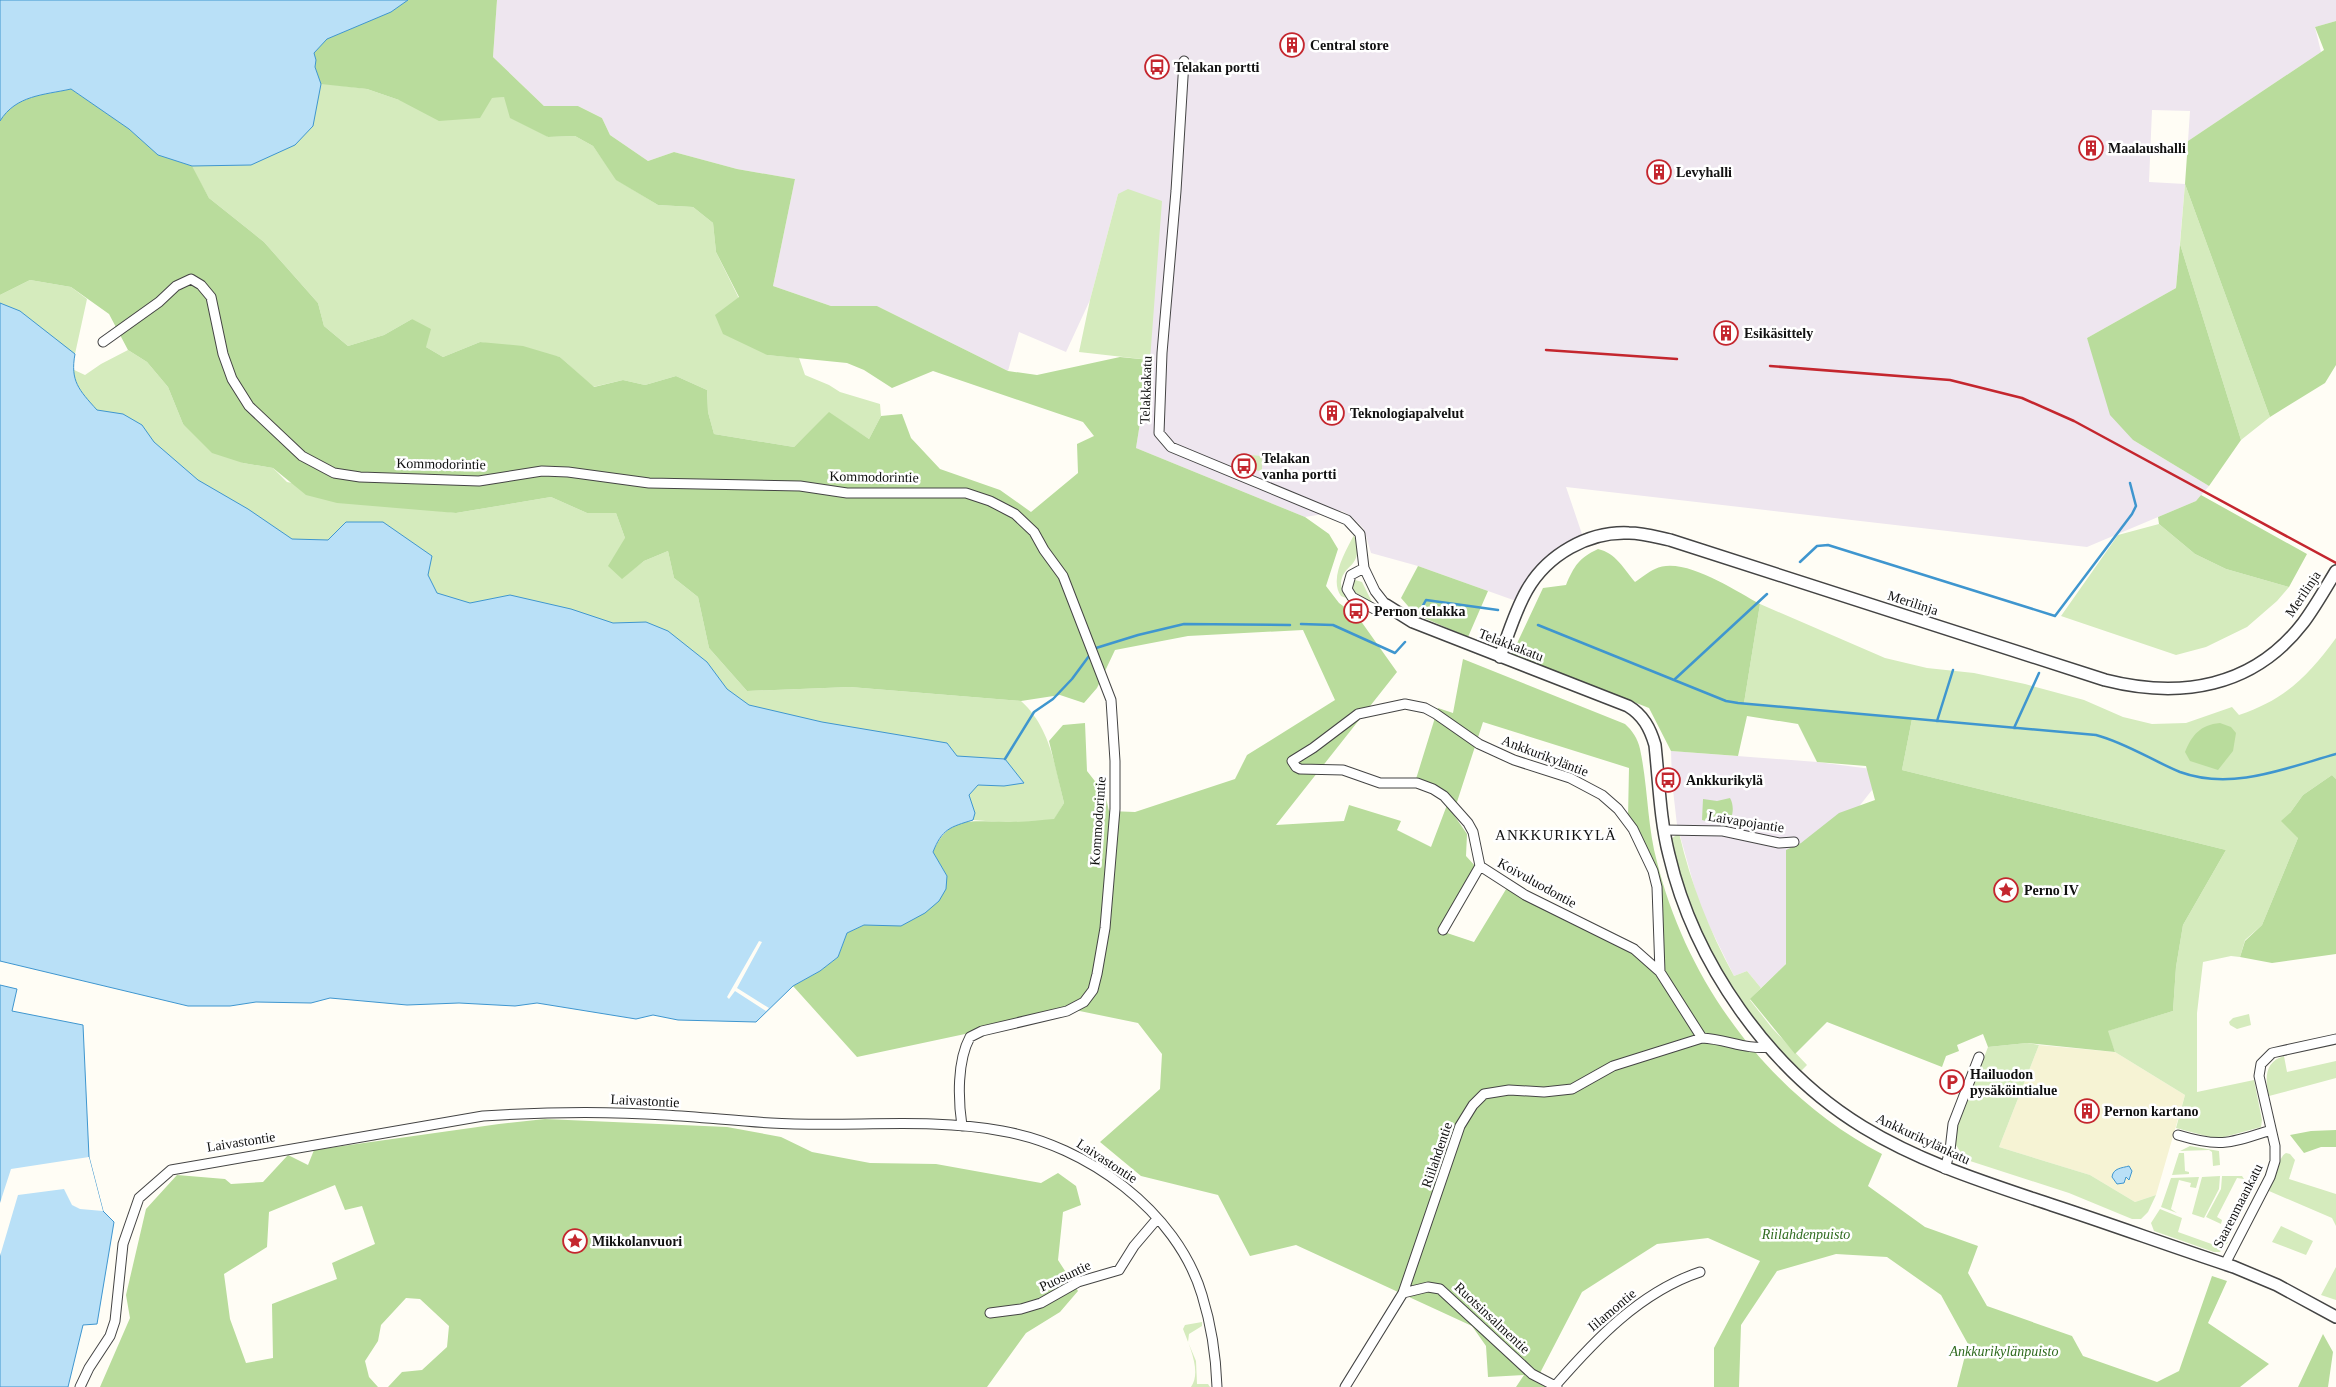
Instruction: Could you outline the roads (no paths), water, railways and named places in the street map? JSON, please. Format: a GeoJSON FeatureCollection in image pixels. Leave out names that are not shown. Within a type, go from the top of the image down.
{"type":"FeatureCollection","features":[{"type":"Feature","properties":{"kind":"street","name":"Telakkakatu"},"geometry":{"type":"LineString","coordinates":[[1184,61],[1176,191],[1164,330],[1159,433],[1171,447],[1347,520],[1360,534],[1364,568],[1375,591],[1386,605],[1413,622],[1500,658],[1628,706],[1642,716],[1651,732],[1655,745]]}},
{"type":"Feature","properties":{"kind":"street","name":"Kommodorintie"},"geometry":{"type":"LineString","coordinates":[[103,342],[159,302],[176,286],[191,278],[201,285],[211,297],[223,354],[232,379],[249,406],[302,456],[334,473],[360,477],[479,481],[542,471],[568,472],[649,483],[800,486],[847,493],[966,493],[990,501],[1015,514],[1034,532],[1044,550],[1063,576],[1111,700],[1115,761],[1115,809],[1105,928],[1098,974],[1093,990],[1084,1002],[1067,1011],[982,1031],[970,1037],[962,1056],[960,1101],[962,1126]]}},
{"type":"Feature","properties":{"kind":"street","name":"Merilinja"},"geometry":{"type":"LineString","coordinates":[[1500,658],[1521,601],[1542,570],[1552,560],[1576,544],[1602,535],[1616,533],[1638,534],[1670,540],[2105,680],[2156,690],[2206,686],[2234,676],[2260,662],[2285,642],[2302,624],[2336,571]]}},
{"type":"Feature","properties":{"kind":"street"},"geometry":{"type":"LineString","coordinates":[[1364,568],[1352,575],[1347,584],[1348,592],[1371,610],[1376,610],[1386,605]]}},
{"type":"Feature","properties":{"kind":"street","name":"Ankkurikyläntie"},"geometry":{"type":"LineString","coordinates":[[1292,760],[1313,748],[1358,714],[1405,704],[1425,708],[1479,744],[1514,760],[1570,778],[1594,790],[1612,802],[1624,816],[1653,871],[1657,887],[1660,972]]}},
{"type":"Feature","properties":{"kind":"street","name":"Ankkurikylänkatu"},"geometry":{"type":"LineString","coordinates":[[1655,745],[1664,830],[1675,877],[1714,969],[1734,1003],[1770,1048],[1798,1077],[1846,1116],[1895,1145],[1945,1169],[2225,1264],[2277,1285],[2336,1318]]}},
{"type":"Feature","properties":{"kind":"street","name":"Koivuluodontie"},"geometry":{"type":"LineString","coordinates":[[1292,760],[1296,767],[1300,769],[1343,770],[1380,783],[1390,785],[1409,782],[1424,784],[1433,788],[1444,796],[1468,823],[1480,866],[1525,895],[1634,949],[1660,972]]}},
{"type":"Feature","properties":{"kind":"street","name":"Laivapojantie"},"geometry":{"type":"LineString","coordinates":[[1664,830],[1723,831],[1780,843],[1794,842]]}},
{"type":"Feature","properties":{"kind":"street"},"geometry":{"type":"LineString","coordinates":[[1443,930],[1480,866]]}},
{"type":"Feature","properties":{"kind":"street"},"geometry":{"type":"LineString","coordinates":[[1660,972],[1702,1038]]}},
{"type":"Feature","properties":{"kind":"street","name":"Riilahdentie"},"geometry":{"type":"LineString","coordinates":[[1344,1387],[1403,1293],[1460,1126],[1473,1105],[1484,1094],[1509,1090],[1544,1092],[1572,1089],[1613,1066],[1702,1038],[1718,1038],[1750,1048],[1770,1048]]}},
{"type":"Feature","properties":{"kind":"street","name":"Saarenmaankatu"},"geometry":{"type":"LineString","coordinates":[[2225,1264],[2272,1172],[2275,1146],[2259,1070],[2264,1060],[2272,1053],[2336,1039]]}},
{"type":"Feature","properties":{"kind":"street"},"geometry":{"type":"LineString","coordinates":[[1945,1169],[1950,1150],[1953,1124],[1979,1057]]}},
{"type":"Feature","properties":{"kind":"street","name":"Laivastontie"},"geometry":{"type":"LineString","coordinates":[[80,1387],[89,1368],[110,1336],[115,1321],[123,1244],[139,1198],[171,1170],[203,1162],[483,1116],[529,1113],[664,1115],[773,1124],[962,1126],[1026,1136],[1070,1152],[1111,1177],[1157,1219],[1179,1248],[1202,1294],[1215,1359],[1217,1387]]}},
{"type":"Feature","properties":{"kind":"street"},"geometry":{"type":"LineString","coordinates":[[2178,1135],[2198,1141],[2222,1144],[2271,1130]]}},
{"type":"Feature","properties":{"kind":"street","name":"Puosuntie"},"geometry":{"type":"LineString","coordinates":[[990,1313],[1021,1309],[1034,1305],[1078,1282],[1119,1270],[1134,1246],[1157,1219]]}},
{"type":"Feature","properties":{"kind":"street","name":"Iilamontie"},"geometry":{"type":"LineString","coordinates":[[1556,1386],[1584,1353],[1623,1317],[1668,1285],[1700,1272]]}},
{"type":"Feature","properties":{"kind":"street","name":"Ruotsinsalmentie"},"geometry":{"type":"LineString","coordinates":[[1403,1293],[1428,1287],[1440,1289],[1532,1374],[1556,1386]]}},
{"type":"Feature","properties":{"kind":"water"},"geometry":{"type":"Polygon","coordinates":[[[0,0],[408,0],[391,12],[327,39],[314,53],[315,67],[321,84],[313,126],[295,145],[251,165],[192,166],[158,155],[129,129],[71,89],[22,101],[7,112],[0,121],[0,0]]]}},
{"type":"Feature","properties":{"kind":"water"},"geometry":{"type":"Polygon","coordinates":[[[0,303],[20,311],[75,354],[74,371],[77,385],[97,410],[123,414],[142,425],[154,442],[198,480],[248,509],[292,539],[328,540],[346,522],[383,522],[432,556],[428,575],[437,593],[470,603],[510,595],[571,609],[613,623],[646,622],[668,631],[707,662],[727,689],[749,705],[822,722],[947,743],[957,756],[1005,759],[1024,783],[1004,786],[978,785],[969,795],[975,813],[973,820],[948,830],[940,838],[933,852],[947,876],[946,889],[939,901],[925,913],[901,926],[864,925],[847,933],[838,957],[820,971],[793,986],[756,1022],[678,1020],[653,1015],[636,1019],[537,1003],[515,1006],[459,1003],[407,1005],[330,998],[311,1003],[256,1002],[230,1006],[188,1006],[0,961],[0,303]]]}},
{"type":"Feature","properties":{"kind":"water"},"geometry":{"type":"Polygon","coordinates":[[[0,985],[17,989],[12,1011],[83,1025],[89,1157],[103,1211],[114,1222],[97,1324],[83,1325],[68,1387],[0,1387],[0,985]]]}},
{"type":"Feature","properties":{"kind":"water"},"geometry":{"type":"Polygon","coordinates":[[[2129,1166],[2132,1171],[2129,1180],[2126,1177],[2124,1183],[2117,1184],[2112,1177],[2114,1172],[2129,1166]]]}},
{"type":"Feature","properties":{"kind":"waterway"},"geometry":{"type":"LineString","coordinates":[[1800,562],[1817,546],[1828,545],[2055,616],[2132,514],[2136,506],[2130,483]]}},
{"type":"Feature","properties":{"kind":"waterway"},"geometry":{"type":"LineString","coordinates":[[1675,679],[1767,594]]}},
{"type":"Feature","properties":{"kind":"waterway"},"geometry":{"type":"LineString","coordinates":[[1421,609],[1426,600],[1498,610]]}},
{"type":"Feature","properties":{"kind":"waterway"},"geometry":{"type":"LineString","coordinates":[[1096,648],[1184,624],[1290,625]]}},
{"type":"Feature","properties":{"kind":"waterway"},"geometry":{"type":"LineString","coordinates":[[1301,624],[1333,625],[1395,653],[1405,642]]}},
{"type":"Feature","properties":{"kind":"waterway"},"geometry":{"type":"LineString","coordinates":[[1538,625],[1726,701],[1738,703],[2096,735],[2118,742],[2180,772],[2219,779],[2239,778],[2278,771],[2336,754]]}},
{"type":"Feature","properties":{"kind":"waterway"},"geometry":{"type":"LineString","coordinates":[[1005,759],[1034,712],[1053,699],[1072,679],[1089,656]]}},
{"type":"Feature","properties":{"kind":"waterway"},"geometry":{"type":"LineString","coordinates":[[1937,721],[1953,670]]}},
{"type":"Feature","properties":{"kind":"waterway"},"geometry":{"type":"LineString","coordinates":[[2014,728],[2039,673]]}},
{"type":"Feature","properties":{"kind":"railway"},"geometry":{"type":"LineString","coordinates":[[1546,350],[1677,359]]}},
{"type":"Feature","properties":{"kind":"railway"},"geometry":{"type":"LineString","coordinates":[[1770,366],[1950,380],[2022,398],[2074,421],[2336,563]]}},
{"type":"Feature","properties":{"kind":"place","name":"Central store"},"geometry":{"type":"Point","coordinates":[1292,45]}},
{"type":"Feature","properties":{"kind":"place","name":"Telakan portti"},"geometry":{"type":"Point","coordinates":[1157,67]}},
{"type":"Feature","properties":{"kind":"place","name":"Maalaushalli"},"geometry":{"type":"Point","coordinates":[2091,148]}},
{"type":"Feature","properties":{"kind":"place","name":"Levyhalli"},"geometry":{"type":"Point","coordinates":[1659,172]}},
{"type":"Feature","properties":{"kind":"place","name":"Esikäsittely"},"geometry":{"type":"Point","coordinates":[1726,333]}},
{"type":"Feature","properties":{"kind":"place","name":"Teknologiapalvelut"},"geometry":{"type":"Point","coordinates":[1332,413]}},
{"type":"Feature","properties":{"kind":"place","name":"Telakan vanha portti"},"geometry":{"type":"Point","coordinates":[1244,466]}},
{"type":"Feature","properties":{"kind":"place","name":"Pernon telakka"},"geometry":{"type":"Point","coordinates":[1356,611]}},
{"type":"Feature","properties":{"kind":"place","name":"Ankkurikylä"},"geometry":{"type":"Point","coordinates":[1668,780]}},
{"type":"Feature","properties":{"kind":"place","name":"Perno IV"},"geometry":{"type":"Point","coordinates":[2006,890]}},
{"type":"Feature","properties":{"kind":"place","name":"Hailuodon pysäköintialue"},"geometry":{"type":"Point","coordinates":[1952,1082]}},
{"type":"Feature","properties":{"kind":"place","name":"Pernon kartano"},"geometry":{"type":"Point","coordinates":[2087,1111]}},
{"type":"Feature","properties":{"kind":"place","name":"Mikkolanvuori"},"geometry":{"type":"Point","coordinates":[575,1241]}},
{"type":"Feature","properties":{"kind":"district","name":"ANKKURIKYLÄ"},"geometry":{"type":"Point","coordinates":[1556,835]}},
{"type":"Feature","properties":{"kind":"park label","name":"Riilahdenpuisto"},"geometry":{"type":"Point","coordinates":[1806,1234]}},
{"type":"Feature","properties":{"kind":"park label","name":"Ankkurikylänpuisto"},"geometry":{"type":"Point","coordinates":[2004,1351]}}]}
